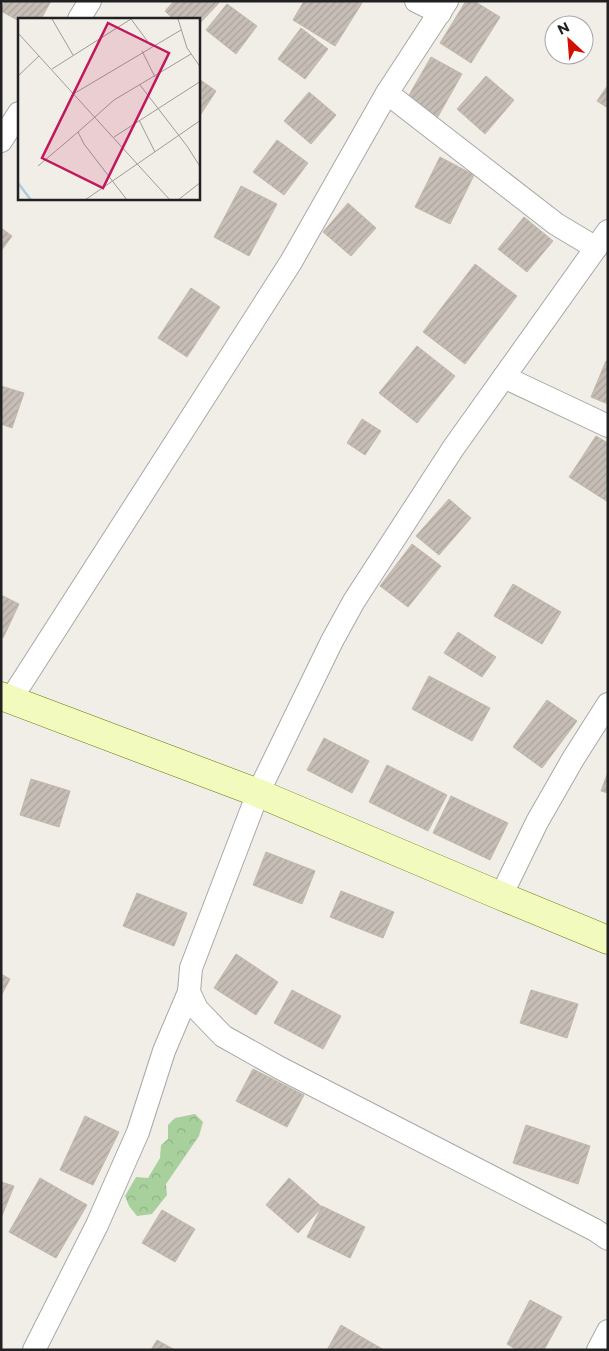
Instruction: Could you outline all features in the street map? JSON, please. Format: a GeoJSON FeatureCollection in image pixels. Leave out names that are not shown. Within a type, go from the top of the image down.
{"type":"FeatureCollection","features":[{"type":"Feature","properties":{"kind":"main road"},"geometry":{"type":"LineString","coordinates":[[6,698],[258,793],[608,940]]}},
{"type":"Feature","properties":{"kind":"street"},"geometry":{"type":"LineString","coordinates":[[80,18],[90,1]]}},
{"type":"Feature","properties":{"kind":"street"},"geometry":{"type":"LineString","coordinates":[[6,698],[291,262],[387,93],[444,7],[416,1]]}},
{"type":"Feature","properties":{"kind":"street"},"geometry":{"type":"LineString","coordinates":[[34,1350],[97,1225],[138,1132],[164,1050],[189,992],[191,968],[258,793],[332,641],[354,601],[454,447],[602,239],[556,224],[387,93]]}},
{"type":"Feature","properties":{"kind":"street"},"geometry":{"type":"LineString","coordinates":[[1,141],[18,115]]}},
{"type":"Feature","properties":{"kind":"street"},"geometry":{"type":"LineString","coordinates":[[504,376],[608,426]]}},
{"type":"Feature","properties":{"kind":"street"},"geometry":{"type":"LineString","coordinates":[[501,896],[537,822],[608,704]]}},
{"type":"Feature","properties":{"kind":"street"},"geometry":{"type":"LineString","coordinates":[[189,992],[197,1009],[223,1036],[280,1068],[587,1226],[608,1239]]}},
{"type":"Feature","properties":{"kind":"street"},"geometry":{"type":"LineString","coordinates":[[598,1350],[608,1331]]}},
{"type":"Feature","properties":{"kind":"green space"},"geometry":{"type":"Polygon","coordinates":[[[195,1114],[203,1122],[199,1136],[166,1184],[167,1195],[152,1214],[137,1216],[129,1206],[125,1196],[136,1177],[148,1178],[160,1158],[161,1145],[168,1139],[168,1125],[175,1118],[195,1114]]]}},
{"type":"Feature","properties":{"kind":"building"},"geometry":{"type":"Polygon","coordinates":[[[5,1],[51,1],[42,18],[18,18],[18,20],[1,11],[5,1]]]}},
{"type":"Feature","properties":{"kind":"building"},"geometry":{"type":"Polygon","coordinates":[[[174,1],[216,1],[219,3],[200,23],[200,18],[172,18],[165,11],[174,1]]]}},
{"type":"Feature","properties":{"kind":"building"},"geometry":{"type":"Polygon","coordinates":[[[304,1],[359,1],[362,3],[335,46],[293,20],[304,1]]]}},
{"type":"Feature","properties":{"kind":"building"},"geometry":{"type":"Polygon","coordinates":[[[466,1],[474,1],[500,17],[471,63],[440,43],[466,1]]]}},
{"type":"Feature","properties":{"kind":"building"},"geometry":{"type":"Polygon","coordinates":[[[227,4],[257,26],[236,54],[206,30],[227,4]]]}},
{"type":"Feature","properties":{"kind":"building"},"geometry":{"type":"Polygon","coordinates":[[[301,28],[328,49],[305,79],[278,59],[301,28]]]}},
{"type":"Feature","properties":{"kind":"building"},"geometry":{"type":"Polygon","coordinates":[[[431,57],[462,74],[436,120],[405,102],[431,57]]]}},
{"type":"Feature","properties":{"kind":"building"},"geometry":{"type":"Polygon","coordinates":[[[486,76],[514,100],[485,134],[457,109],[486,76]]]}},
{"type":"Feature","properties":{"kind":"building"},"geometry":{"type":"Polygon","coordinates":[[[200,80],[216,91],[200,115],[200,80]]]}},
{"type":"Feature","properties":{"kind":"building"},"geometry":{"type":"Polygon","coordinates":[[[608,85],[608,108],[597,101],[608,85]]]}},
{"type":"Feature","properties":{"kind":"building"},"geometry":{"type":"Polygon","coordinates":[[[309,92],[336,115],[311,144],[284,121],[309,92]]]}},
{"type":"Feature","properties":{"kind":"building"},"geometry":{"type":"Polygon","coordinates":[[[277,140],[308,163],[284,195],[253,172],[277,140]]]}},
{"type":"Feature","properties":{"kind":"building"},"geometry":{"type":"Polygon","coordinates":[[[440,157],[474,175],[450,224],[415,207],[440,157]]]}},
{"type":"Feature","properties":{"kind":"building"},"geometry":{"type":"Polygon","coordinates":[[[241,186],[277,204],[249,256],[214,237],[241,186]]]}},
{"type":"Feature","properties":{"kind":"building"},"geometry":{"type":"Polygon","coordinates":[[[348,203],[376,228],[351,256],[323,232],[348,203]]]}},
{"type":"Feature","properties":{"kind":"building"},"geometry":{"type":"Polygon","coordinates":[[[524,217],[553,241],[527,272],[498,249],[524,217]]]}},
{"type":"Feature","properties":{"kind":"building"},"geometry":{"type":"Polygon","coordinates":[[[1,228],[12,236],[1,251],[1,228]]]}},
{"type":"Feature","properties":{"kind":"building"},"geometry":{"type":"Polygon","coordinates":[[[475,264],[517,296],[465,364],[423,332],[475,264]]]}},
{"type":"Feature","properties":{"kind":"building"},"geometry":{"type":"Polygon","coordinates":[[[191,288],[220,307],[187,357],[158,338],[191,288]]]}},
{"type":"Feature","properties":{"kind":"building"},"geometry":{"type":"Polygon","coordinates":[[[417,346],[455,376],[417,423],[379,393],[417,346]]]}},
{"type":"Feature","properties":{"kind":"building"},"geometry":{"type":"Polygon","coordinates":[[[606,361],[608,362],[608,404],[591,397],[606,361]]]}},
{"type":"Feature","properties":{"kind":"building"},"geometry":{"type":"Polygon","coordinates":[[[1,386],[24,393],[12,428],[1,424],[1,386]]]}},
{"type":"Feature","properties":{"kind":"building"},"geometry":{"type":"Polygon","coordinates":[[[362,419],[381,431],[365,455],[347,443],[362,419]]]}},
{"type":"Feature","properties":{"kind":"building"},"geometry":{"type":"Polygon","coordinates":[[[596,436],[608,443],[608,502],[569,477],[596,436]]]}},
{"type":"Feature","properties":{"kind":"building"},"geometry":{"type":"Polygon","coordinates":[[[449,499],[471,518],[439,555],[416,536],[449,499]]]}},
{"type":"Feature","properties":{"kind":"building"},"geometry":{"type":"Polygon","coordinates":[[[412,544],[441,566],[408,607],[380,586],[412,544]]]}},
{"type":"Feature","properties":{"kind":"building"},"geometry":{"type":"Polygon","coordinates":[[[513,584],[561,612],[542,644],[494,616],[513,584]]]}},
{"type":"Feature","properties":{"kind":"building"},"geometry":{"type":"Polygon","coordinates":[[[1,595],[19,604],[3,638],[1,637],[1,595]]]}},
{"type":"Feature","properties":{"kind":"building"},"geometry":{"type":"Polygon","coordinates":[[[458,632],[496,657],[482,677],[444,653],[458,632]]]}},
{"type":"Feature","properties":{"kind":"building"},"geometry":{"type":"Polygon","coordinates":[[[429,676],[490,708],[472,741],[412,709],[429,676]]]}},
{"type":"Feature","properties":{"kind":"building"},"geometry":{"type":"Polygon","coordinates":[[[547,700],[577,721],[542,768],[513,747],[547,700]]]}},
{"type":"Feature","properties":{"kind":"building"},"geometry":{"type":"Polygon","coordinates":[[[324,738],[369,761],[352,793],[307,770],[324,738]]]}},
{"type":"Feature","properties":{"kind":"building"},"geometry":{"type":"Polygon","coordinates":[[[387,765],[447,795],[428,831],[369,802],[387,765]]]}},
{"type":"Feature","properties":{"kind":"building"},"geometry":{"type":"Polygon","coordinates":[[[608,772],[608,793],[601,791],[608,772]]]}},
{"type":"Feature","properties":{"kind":"building"},"geometry":{"type":"Polygon","coordinates":[[[31,779],[70,791],[59,827],[20,815],[31,779]]]}},
{"type":"Feature","properties":{"kind":"building"},"geometry":{"type":"Polygon","coordinates":[[[451,796],[508,823],[490,860],[433,833],[451,796]]]}},
{"type":"Feature","properties":{"kind":"building"},"geometry":{"type":"Polygon","coordinates":[[[266,852],[315,871],[302,904],[253,885],[266,852]]]}},
{"type":"Feature","properties":{"kind":"building"},"geometry":{"type":"Polygon","coordinates":[[[341,891],[394,912],[383,938],[330,917],[341,891]]]}},
{"type":"Feature","properties":{"kind":"building"},"geometry":{"type":"Polygon","coordinates":[[[137,893],[187,913],[174,946],[123,926],[137,893]]]}},
{"type":"Feature","properties":{"kind":"building"},"geometry":{"type":"Polygon","coordinates":[[[236,954],[278,982],[256,1015],[214,988],[236,954]]]}},
{"type":"Feature","properties":{"kind":"building"},"geometry":{"type":"Polygon","coordinates":[[[1,974],[10,979],[1,996],[1,974]]]}},
{"type":"Feature","properties":{"kind":"building"},"geometry":{"type":"Polygon","coordinates":[[[292,990],[341,1016],[323,1049],[274,1023],[292,990]]]}},
{"type":"Feature","properties":{"kind":"building"},"geometry":{"type":"Polygon","coordinates":[[[531,990],[578,1004],[567,1038],[520,1023],[531,990]]]}},
{"type":"Feature","properties":{"kind":"building"},"geometry":{"type":"Polygon","coordinates":[[[253,1069],[304,1095],[287,1127],[236,1101],[253,1069]]]}},
{"type":"Feature","properties":{"kind":"building"},"geometry":{"type":"Polygon","coordinates":[[[85,1116],[119,1132],[93,1185],[60,1170],[85,1116]]]}},
{"type":"Feature","properties":{"kind":"building"},"geometry":{"type":"Polygon","coordinates":[[[526,1125],[590,1146],[578,1184],[513,1163],[526,1125]]]}},
{"type":"Feature","properties":{"kind":"building"},"geometry":{"type":"Polygon","coordinates":[[[40,1178],[87,1205],[56,1258],[9,1232],[40,1178]]]}},
{"type":"Feature","properties":{"kind":"building"},"geometry":{"type":"Polygon","coordinates":[[[289,1178],[322,1207],[298,1233],[266,1205],[289,1178]]]}},
{"type":"Feature","properties":{"kind":"building"},"geometry":{"type":"Polygon","coordinates":[[[1,1182],[14,1186],[1,1218],[1,1182]]]}},
{"type":"Feature","properties":{"kind":"building"},"geometry":{"type":"Polygon","coordinates":[[[322,1206],[365,1227],[350,1258],[307,1237],[322,1206]]]}},
{"type":"Feature","properties":{"kind":"building"},"geometry":{"type":"Polygon","coordinates":[[[162,1210],[195,1229],[175,1262],[142,1243],[162,1210]]]}},
{"type":"Feature","properties":{"kind":"building"},"geometry":{"type":"Polygon","coordinates":[[[530,1300],[562,1317],[544,1350],[517,1350],[507,1344],[530,1300]]]}},
{"type":"Feature","properties":{"kind":"building"},"geometry":{"type":"Polygon","coordinates":[[[341,1325],[384,1350],[327,1350],[341,1325]]]}},
{"type":"Feature","properties":{"kind":"building"},"geometry":{"type":"Polygon","coordinates":[[[157,1340],[175,1350],[151,1350],[157,1340]]]}}]}
